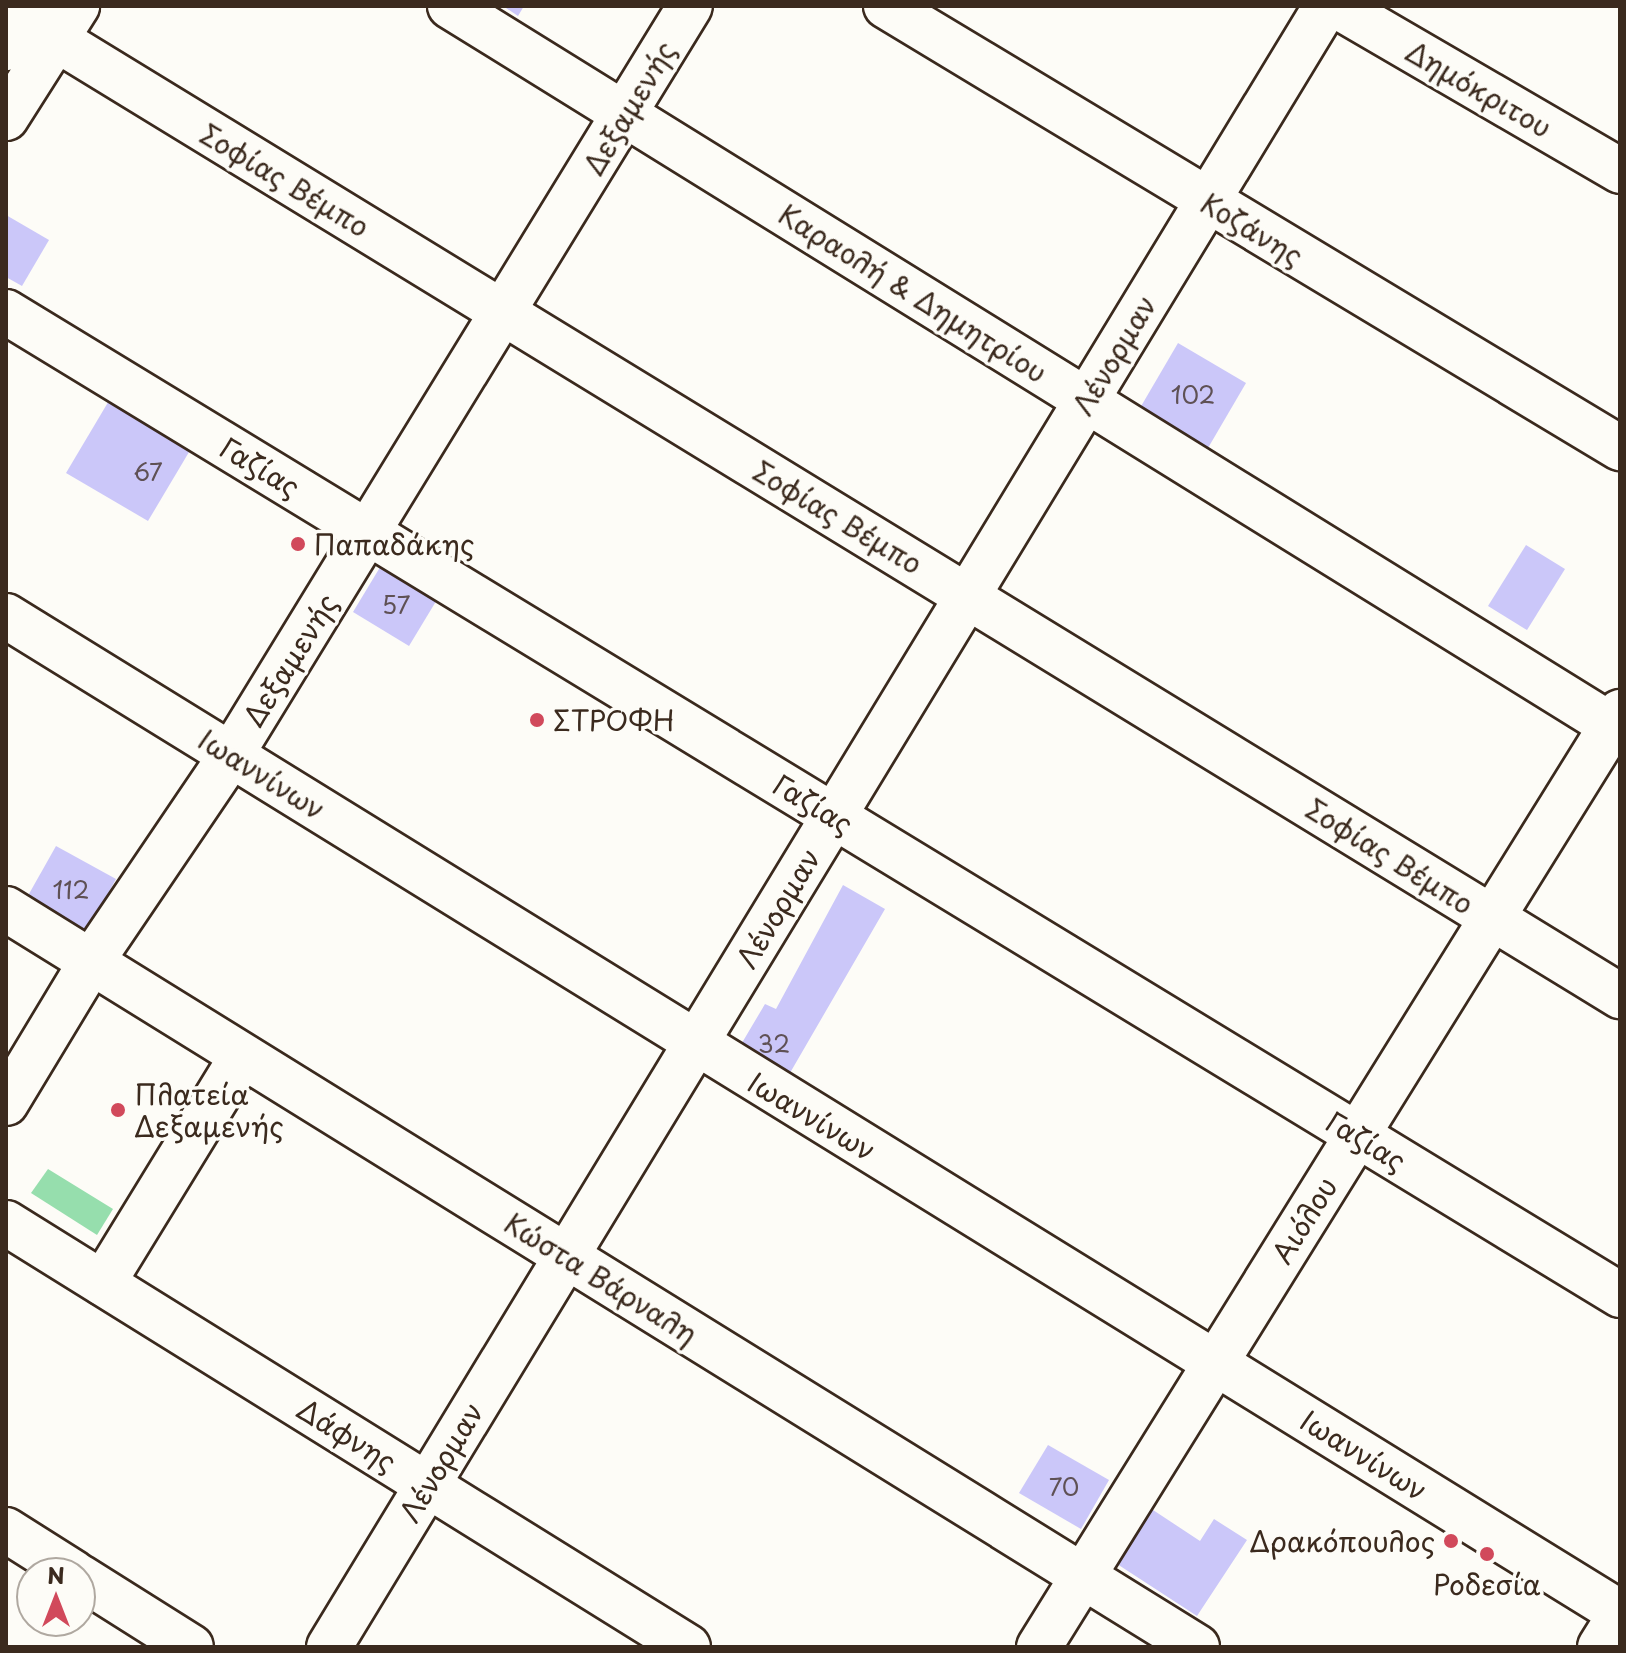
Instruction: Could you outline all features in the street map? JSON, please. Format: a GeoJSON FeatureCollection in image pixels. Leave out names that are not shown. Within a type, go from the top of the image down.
{"type":"FeatureCollection","features":[{"type":"Feature","properties":{"kind":"street","name":"Καραολή & Δημητρίου"},"geometry":{"type":"LineString","coordinates":[[450,6],[1086,400],[1617,723]]}},
{"type":"Feature","properties":{"kind":"street","name":"Δεξαμενής"},"geometry":{"type":"LineString","coordinates":[[6,1103],[91,962],[231,755],[690,6]]}},
{"type":"Feature","properties":{"kind":"street","name":"Κοζάνης"},"geometry":{"type":"LineString","coordinates":[[886,6],[1620,448]]}},
{"type":"Feature","properties":{"kind":"street","name":"Λένορμαν"},"geometry":{"type":"LineString","coordinates":[[329,1647],[1326,6]]}},
{"type":"Feature","properties":{"kind":"street","name":"Δημόκριτου"},"geometry":{"type":"LineString","coordinates":[[1337,6],[1620,171]]}},
{"type":"Feature","properties":{"kind":"street"},"geometry":{"type":"LineString","coordinates":[[6,118],[34,21]]}},
{"type":"Feature","properties":{"kind":"street","name":"Σοφίας Βέμπο"},"geometry":{"type":"LineString","coordinates":[[34,21],[504,313],[1620,996]]}},
{"type":"Feature","properties":{"kind":"street","name":"Γαζίας"},"geometry":{"type":"LineString","coordinates":[[6,312],[1620,1295]]}},
{"type":"Feature","properties":{"kind":"street","name":"Ιωαννίνων"},"geometry":{"type":"LineString","coordinates":[[6,616],[695,1045],[1620,1614]]}},
{"type":"Feature","properties":{"kind":"street","name":"Αιόλου"},"geometry":{"type":"LineString","coordinates":[[1039,1647],[1617,723]]}},
{"type":"Feature","properties":{"kind":"street","name":"Κώστα Βάρναλη"},"geometry":{"type":"LineString","coordinates":[[6,909],[1197,1647]]}},
{"type":"Feature","properties":{"kind":"street"},"geometry":{"type":"LineString","coordinates":[[103,1283],[242,1056]]}},
{"type":"Feature","properties":{"kind":"street","name":"Δάφνης"},"geometry":{"type":"LineString","coordinates":[[6,1223],[688,1647]]}},
{"type":"Feature","properties":{"kind":"street"},"geometry":{"type":"LineString","coordinates":[[6,1530],[49,1557]]}},
{"type":"Feature","properties":{"kind":"street"},"geometry":{"type":"LineString","coordinates":[[96,1587],[191,1647]]}},
{"type":"Feature","properties":{"kind":"street"},"geometry":{"type":"LineString","coordinates":[[1600,1647],[1620,1614]]}},
{"type":"Feature","properties":{"kind":"green space"},"geometry":{"type":"Polygon","coordinates":[[[48,1169],[113,1209],[97,1235],[31,1193],[48,1169]]]}},
{"type":"Feature","properties":{"kind":"building"},"geometry":{"type":"Polygon","coordinates":[[[503,6],[524,6],[518,16],[503,6]]]}},
{"type":"Feature","properties":{"kind":"building"},"geometry":{"type":"Polygon","coordinates":[[[6,215],[49,240],[22,286],[6,277],[6,215]]]}},
{"type":"Feature","properties":{"kind":"building"},"geometry":{"type":"Polygon","coordinates":[[[1178,343],[1246,383],[1208,448],[1140,408],[1178,343]]]}},
{"type":"Feature","properties":{"kind":"building"},"geometry":{"type":"Polygon","coordinates":[[[110,399],[192,447],[148,521],[66,473],[110,399]]]}},
{"type":"Feature","properties":{"kind":"building"},"geometry":{"type":"Polygon","coordinates":[[[1526,545],[1565,569],[1527,630],[1488,606],[1526,545]]]}},
{"type":"Feature","properties":{"kind":"building"},"geometry":{"type":"Polygon","coordinates":[[[382,564],[438,598],[409,646],[353,612],[382,564]]]}},
{"type":"Feature","properties":{"kind":"building"},"geometry":{"type":"Polygon","coordinates":[[[56,846],[116,879],[86,934],[25,901],[56,846]]]}},
{"type":"Feature","properties":{"kind":"building"},"geometry":{"type":"Polygon","coordinates":[[[843,885],[885,909],[783,1085],[733,1058],[765,1004],[776,1009],[843,885]]]}},
{"type":"Feature","properties":{"kind":"building"},"geometry":{"type":"Polygon","coordinates":[[[1048,1445],[1109,1480],[1081,1529],[1019,1493],[1048,1445]]]}},
{"type":"Feature","properties":{"kind":"building"},"geometry":{"type":"Polygon","coordinates":[[[1150,1508],[1200,1541],[1214,1519],[1247,1540],[1197,1616],[1114,1562],[1150,1508]]]}},
{"type":"Feature","properties":{"kind":"place","name":"Παπαδάκης"},"geometry":{"type":"Point","coordinates":[298,544]}},
{"type":"Feature","properties":{"kind":"place","name":"ΣΤΡΟΦΗ"},"geometry":{"type":"Point","coordinates":[537,720]}},
{"type":"Feature","properties":{"kind":"place","name":"Πλατεία Δεξαμενής"},"geometry":{"type":"Point","coordinates":[118,1110]}},
{"type":"Feature","properties":{"kind":"place","name":"Δρακόπουλος"},"geometry":{"type":"Point","coordinates":[1451,1541]}},
{"type":"Feature","properties":{"kind":"place","name":"Ροδεσία"},"geometry":{"type":"Point","coordinates":[1487,1554]}}]}
